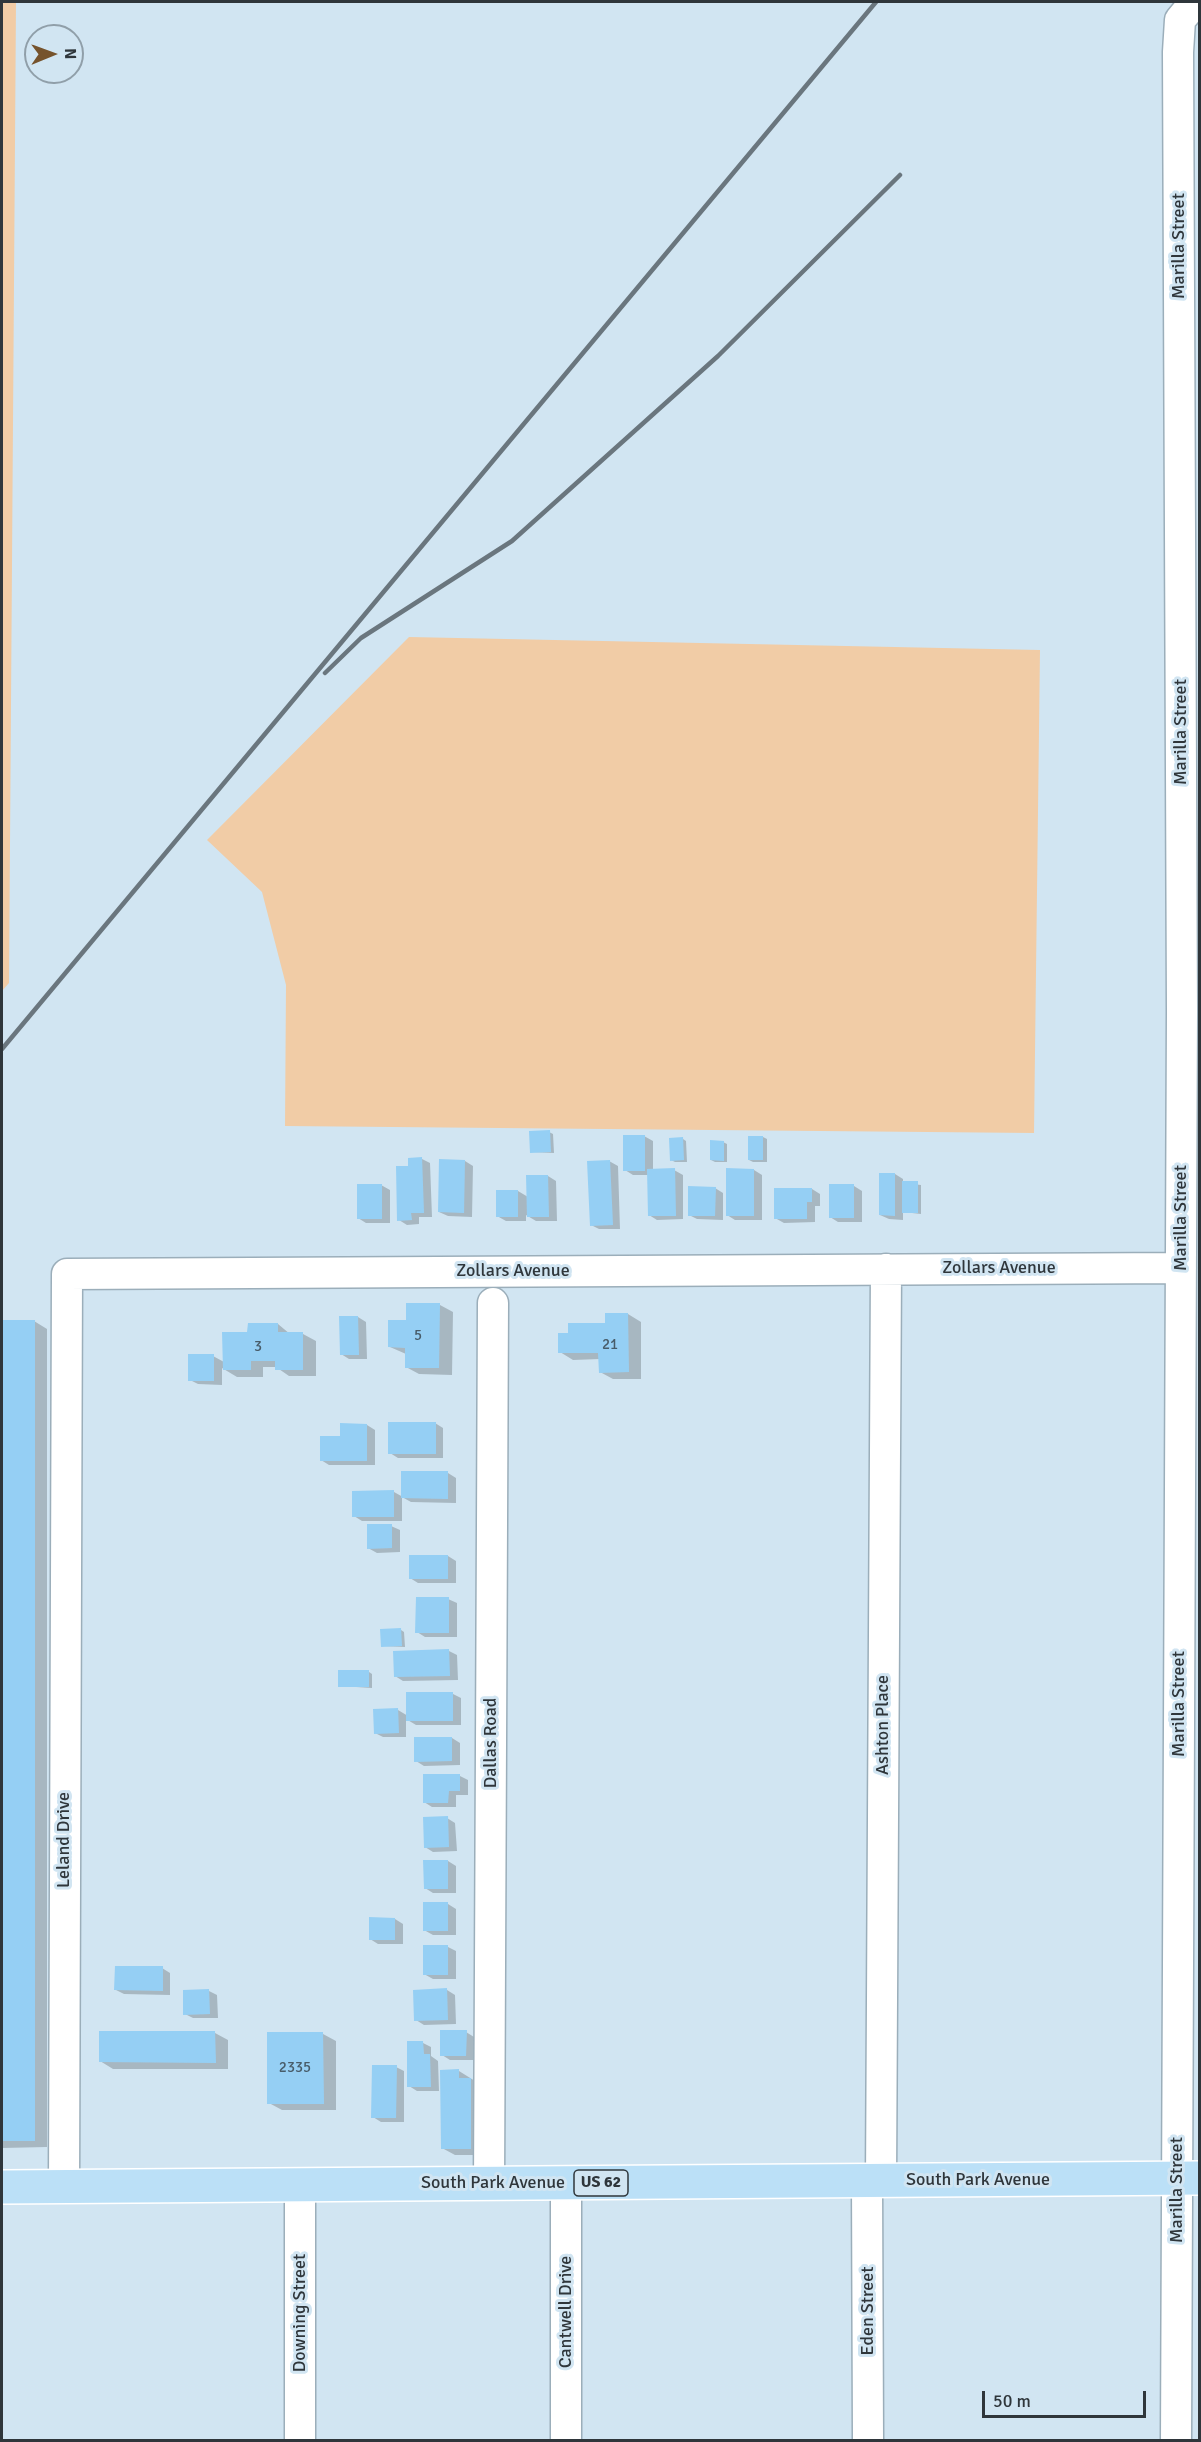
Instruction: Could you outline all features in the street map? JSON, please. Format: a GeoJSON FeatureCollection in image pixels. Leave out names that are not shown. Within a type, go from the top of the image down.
{"type":"FeatureCollection","features":[{"type":"Feature","properties":{"kind":"main road","name":"South Park Avenue"},"geometry":{"type":"LineString","coordinates":[[2,2187],[1188,2178]]}},
{"type":"Feature","properties":{"kind":"street","name":"Marilla Street"},"geometry":{"type":"LineString","coordinates":[[1176,2440],[1188,2178],[1181,1268],[1178,52],[1180,20],[1195,2]]}},
{"type":"Feature","properties":{"kind":"street","name":"Zollars Avenue"},"geometry":{"type":"LineString","coordinates":[[66,1495],[67,1274],[1181,1268]]}},
{"type":"Feature","properties":{"kind":"street","name":"Ashton Place"},"geometry":{"type":"LineString","coordinates":[[874,2181],[886,1269]]}},
{"type":"Feature","properties":{"kind":"street","name":"Dallas Road"},"geometry":{"type":"LineString","coordinates":[[489,2184],[493,1303]]}},
{"type":"Feature","properties":{"kind":"street","name":"Leland Drive"},"geometry":{"type":"LineString","coordinates":[[64,2186],[66,1495]]}},
{"type":"Feature","properties":{"kind":"street","name":"Eden Street"},"geometry":{"type":"LineString","coordinates":[[868,2440],[874,2181]]}},
{"type":"Feature","properties":{"kind":"street","name":"Cantwell Drive"},"geometry":{"type":"LineString","coordinates":[[566,2183],[566,2440]]}},
{"type":"Feature","properties":{"kind":"street","name":"Downing Street"},"geometry":{"type":"LineString","coordinates":[[300,2185],[300,2440]]}},
{"type":"Feature","properties":{"kind":"shaded area"},"geometry":{"type":"Polygon","coordinates":[[[2,2],[16,2],[9,983],[2,991],[2,2]]]}},
{"type":"Feature","properties":{"kind":"shaded area"},"geometry":{"type":"Polygon","coordinates":[[[409,637],[1040,650],[1034,1133],[285,1126],[286,985],[262,892],[207,840],[409,637]]]}},
{"type":"Feature","properties":{"kind":"building"},"geometry":{"type":"Polygon","coordinates":[[[550,1130],[551,1152],[530,1153],[529,1131],[550,1130]]]}},
{"type":"Feature","properties":{"kind":"building"},"geometry":{"type":"Polygon","coordinates":[[[623,1135],[645,1135],[645,1171],[623,1171],[623,1135]]]}},
{"type":"Feature","properties":{"kind":"building"},"geometry":{"type":"Polygon","coordinates":[[[748,1136],[763,1136],[763,1160],[748,1160],[748,1136]]]}},
{"type":"Feature","properties":{"kind":"building"},"geometry":{"type":"Polygon","coordinates":[[[683,1137],[684,1160],[670,1161],[669,1138],[683,1137]]]}},
{"type":"Feature","properties":{"kind":"building"},"geometry":{"type":"Polygon","coordinates":[[[710,1140],[724,1141],[724,1161],[710,1160],[710,1140]]]}},
{"type":"Feature","properties":{"kind":"building"},"geometry":{"type":"Polygon","coordinates":[[[422,1157],[424,1213],[411,1213],[412,1220],[397,1221],[396,1166],[408,1166],[408,1158],[422,1157]]]}},
{"type":"Feature","properties":{"kind":"building"},"geometry":{"type":"Polygon","coordinates":[[[439,1159],[465,1160],[464,1213],[438,1212],[439,1159]]]}},
{"type":"Feature","properties":{"kind":"building"},"geometry":{"type":"Polygon","coordinates":[[[610,1160],[613,1225],[590,1226],[587,1161],[610,1160]]]}},
{"type":"Feature","properties":{"kind":"building"},"geometry":{"type":"Polygon","coordinates":[[[675,1168],[676,1216],[648,1216],[647,1169],[675,1168]]]}},
{"type":"Feature","properties":{"kind":"building"},"geometry":{"type":"Polygon","coordinates":[[[726,1168],[754,1169],[754,1216],[726,1216],[726,1168]]]}},
{"type":"Feature","properties":{"kind":"building"},"geometry":{"type":"Polygon","coordinates":[[[879,1173],[895,1173],[895,1216],[879,1215],[879,1173]]]}},
{"type":"Feature","properties":{"kind":"building"},"geometry":{"type":"Polygon","coordinates":[[[526,1175],[548,1175],[549,1217],[527,1217],[526,1175]]]}},
{"type":"Feature","properties":{"kind":"building"},"geometry":{"type":"Polygon","coordinates":[[[902,1181],[918,1181],[918,1213],[902,1213],[902,1181]]]}},
{"type":"Feature","properties":{"kind":"building"},"geometry":{"type":"Polygon","coordinates":[[[357,1184],[382,1184],[382,1219],[357,1219],[357,1184]]]}},
{"type":"Feature","properties":{"kind":"building"},"geometry":{"type":"Polygon","coordinates":[[[829,1184],[854,1184],[854,1218],[829,1218],[829,1184]]]}},
{"type":"Feature","properties":{"kind":"building"},"geometry":{"type":"Polygon","coordinates":[[[688,1186],[716,1187],[715,1216],[688,1216],[688,1186]]]}},
{"type":"Feature","properties":{"kind":"building"},"geometry":{"type":"Polygon","coordinates":[[[774,1188],[812,1188],[812,1202],[807,1202],[807,1219],[774,1219],[774,1188]]]}},
{"type":"Feature","properties":{"kind":"building"},"geometry":{"type":"Polygon","coordinates":[[[496,1190],[518,1190],[518,1217],[496,1217],[496,1190]]]}},
{"type":"Feature","properties":{"kind":"building"},"geometry":{"type":"Polygon","coordinates":[[[406,1303],[440,1303],[439,1368],[405,1368],[405,1348],[388,1347],[388,1320],[406,1320],[406,1303]]]}},
{"type":"Feature","properties":{"kind":"building"},"geometry":{"type":"Polygon","coordinates":[[[605,1313],[628,1313],[629,1372],[599,1373],[598,1353],[558,1353],[558,1333],[568,1333],[568,1323],[605,1323],[605,1313]]]}},
{"type":"Feature","properties":{"kind":"building"},"geometry":{"type":"Polygon","coordinates":[[[339,1316],[358,1316],[359,1355],[340,1355],[339,1316]]]}},
{"type":"Feature","properties":{"kind":"building"},"geometry":{"type":"Polygon","coordinates":[[[2,1320],[35,1320],[35,2141],[2,2141],[2,1320]]]}},
{"type":"Feature","properties":{"kind":"building"},"geometry":{"type":"Polygon","coordinates":[[[248,1323],[278,1323],[278,1332],[303,1332],[303,1370],[275,1370],[275,1361],[251,1361],[251,1370],[223,1370],[222,1332],[247,1332],[248,1323]]]}},
{"type":"Feature","properties":{"kind":"building"},"geometry":{"type":"Polygon","coordinates":[[[188,1354],[214,1354],[214,1381],[188,1381],[188,1354]]]}},
{"type":"Feature","properties":{"kind":"building"},"geometry":{"type":"Polygon","coordinates":[[[388,1422],[436,1422],[436,1454],[388,1454],[388,1422]]]}},
{"type":"Feature","properties":{"kind":"building"},"geometry":{"type":"Polygon","coordinates":[[[340,1423],[367,1424],[367,1461],[320,1461],[320,1436],[340,1436],[340,1423]]]}},
{"type":"Feature","properties":{"kind":"building"},"geometry":{"type":"Polygon","coordinates":[[[401,1471],[448,1471],[448,1499],[401,1498],[401,1471]]]}},
{"type":"Feature","properties":{"kind":"building"},"geometry":{"type":"Polygon","coordinates":[[[394,1490],[394,1517],[352,1517],[352,1491],[394,1490]]]}},
{"type":"Feature","properties":{"kind":"building"},"geometry":{"type":"Polygon","coordinates":[[[367,1524],[392,1524],[392,1548],[367,1549],[367,1524]]]}},
{"type":"Feature","properties":{"kind":"building"},"geometry":{"type":"Polygon","coordinates":[[[409,1555],[448,1555],[448,1579],[409,1579],[409,1555]]]}},
{"type":"Feature","properties":{"kind":"building"},"geometry":{"type":"Polygon","coordinates":[[[416,1597],[449,1597],[449,1633],[415,1633],[416,1597]]]}},
{"type":"Feature","properties":{"kind":"building"},"geometry":{"type":"Polygon","coordinates":[[[401,1628],[402,1646],[381,1647],[380,1629],[401,1628]]]}},
{"type":"Feature","properties":{"kind":"building"},"geometry":{"type":"Polygon","coordinates":[[[449,1649],[450,1676],[394,1677],[393,1651],[449,1649]]]}},
{"type":"Feature","properties":{"kind":"building"},"geometry":{"type":"Polygon","coordinates":[[[338,1670],[369,1670],[369,1687],[338,1687],[338,1670]]]}},
{"type":"Feature","properties":{"kind":"building"},"geometry":{"type":"Polygon","coordinates":[[[406,1692],[453,1692],[453,1721],[406,1721],[406,1692]]]}},
{"type":"Feature","properties":{"kind":"building"},"geometry":{"type":"Polygon","coordinates":[[[398,1708],[399,1733],[374,1734],[373,1709],[398,1708]]]}},
{"type":"Feature","properties":{"kind":"building"},"geometry":{"type":"Polygon","coordinates":[[[414,1737],[452,1737],[452,1761],[414,1762],[414,1737]]]}},
{"type":"Feature","properties":{"kind":"building"},"geometry":{"type":"Polygon","coordinates":[[[423,1774],[460,1774],[460,1791],[449,1791],[448,1803],[423,1803],[423,1774]]]}},
{"type":"Feature","properties":{"kind":"building"},"geometry":{"type":"Polygon","coordinates":[[[448,1816],[449,1847],[424,1848],[423,1817],[448,1816]]]}},
{"type":"Feature","properties":{"kind":"building"},"geometry":{"type":"Polygon","coordinates":[[[423,1860],[448,1860],[448,1889],[424,1889],[423,1860]]]}},
{"type":"Feature","properties":{"kind":"building"},"geometry":{"type":"Polygon","coordinates":[[[423,1902],[448,1902],[448,1931],[423,1931],[423,1902]]]}},
{"type":"Feature","properties":{"kind":"building"},"geometry":{"type":"Polygon","coordinates":[[[369,1917],[395,1918],[395,1940],[369,1940],[369,1917]]]}},
{"type":"Feature","properties":{"kind":"building"},"geometry":{"type":"Polygon","coordinates":[[[423,1945],[448,1945],[448,1975],[423,1975],[423,1945]]]}},
{"type":"Feature","properties":{"kind":"building"},"geometry":{"type":"Polygon","coordinates":[[[115,1966],[163,1966],[163,1991],[114,1990],[115,1966]]]}},
{"type":"Feature","properties":{"kind":"building"},"geometry":{"type":"Polygon","coordinates":[[[447,1988],[448,2020],[414,2021],[413,1990],[447,1988]]]}},
{"type":"Feature","properties":{"kind":"building"},"geometry":{"type":"Polygon","coordinates":[[[209,1989],[210,2014],[183,2015],[183,1990],[209,1989]]]}},
{"type":"Feature","properties":{"kind":"building"},"geometry":{"type":"Polygon","coordinates":[[[440,2030],[467,2030],[466,2056],[440,2056],[440,2030]]]}},
{"type":"Feature","properties":{"kind":"building"},"geometry":{"type":"Polygon","coordinates":[[[99,2031],[215,2031],[216,2063],[99,2062],[99,2031]]]}},
{"type":"Feature","properties":{"kind":"building"},"geometry":{"type":"Polygon","coordinates":[[[267,2032],[323,2032],[324,2104],[267,2104],[267,2032]]]}},
{"type":"Feature","properties":{"kind":"building"},"geometry":{"type":"Polygon","coordinates":[[[407,2041],[423,2041],[424,2054],[430,2054],[431,2087],[407,2087],[407,2041]]]}},
{"type":"Feature","properties":{"kind":"building"},"geometry":{"type":"Polygon","coordinates":[[[372,2065],[397,2065],[396,2118],[371,2118],[372,2065]]]}},
{"type":"Feature","properties":{"kind":"building"},"geometry":{"type":"Polygon","coordinates":[[[459,2069],[459,2078],[471,2078],[471,2149],[441,2149],[440,2070],[459,2069]]]}},
{"type":"Feature","properties":{"kind":"railway"},"geometry":{"type":"LineString","coordinates":[[2,1049],[876,2]]}},
{"type":"Feature","properties":{"kind":"railway"},"geometry":{"type":"LineString","coordinates":[[325,673],[361,638],[512,541],[718,356],[900,175]]}}]}
